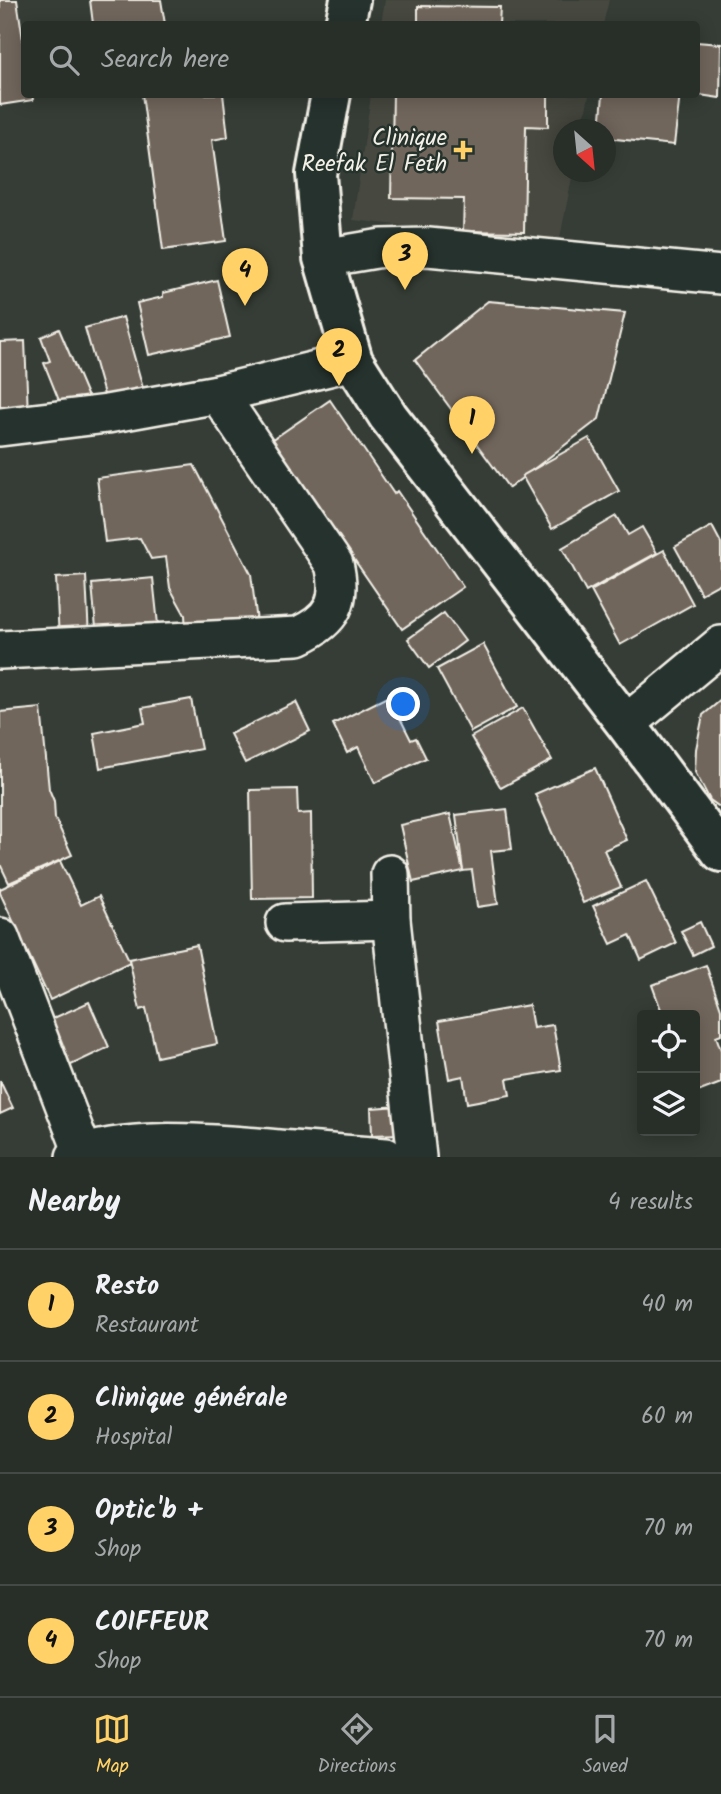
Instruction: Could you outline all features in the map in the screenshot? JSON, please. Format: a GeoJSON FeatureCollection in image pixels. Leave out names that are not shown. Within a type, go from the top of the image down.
{"type":"FeatureCollection","features":[{"type":"Feature","properties":{"kind":"main road"},"geometry":{"type":"LineString","coordinates":[[346,21],[349,0]]}},
{"type":"Feature","properties":{"kind":"main road"},"geometry":{"type":"LineString","coordinates":[[330,98],[316,174],[323,258],[353,361],[388,416],[626,724],[714,833]]}},
{"type":"Feature","properties":{"kind":"street"},"geometry":{"type":"LineString","coordinates":[[323,258],[382,248],[428,247],[721,275]]}},
{"type":"Feature","properties":{"kind":"street"},"geometry":{"type":"LineString","coordinates":[[0,427],[107,414],[218,394],[353,361]]}},
{"type":"Feature","properties":{"kind":"street"},"geometry":{"type":"LineString","coordinates":[[0,650],[298,636],[314,629],[328,616],[336,600],[339,582],[334,564],[218,394]]}},
{"type":"Feature","properties":{"kind":"street"},"geometry":{"type":"LineString","coordinates":[[626,724],[721,645]]}},
{"type":"Feature","properties":{"kind":"street"},"geometry":{"type":"LineString","coordinates":[[390,874],[391,920],[417,1157]]}},
{"type":"Feature","properties":{"kind":"street"},"geometry":{"type":"LineString","coordinates":[[285,923],[391,920]]}},
{"type":"Feature","properties":{"kind":"street"},"geometry":{"type":"LineString","coordinates":[[0,937],[79,1155],[125,1145],[195,1143],[386,1157]]}},
{"type":"Feature","properties":{"kind":"shaded area"},"geometry":{"type":"Polygon","coordinates":[[[385,0],[609,0],[604,21],[382,21],[385,0]]]}},
{"type":"Feature","properties":{"kind":"shaded area","name":"Clinique Reefak El Feth"},"geometry":{"type":"Polygon","coordinates":[[[371,98],[588,98],[584,119],[553,119],[553,182],[571,182],[559,243],[353,220],[371,98]]]}},
{"type":"Feature","properties":{"kind":"building"},"geometry":{"type":"Polygon","coordinates":[[[0,0],[17,0],[21,26],[21,98],[33,100],[0,105],[0,0]]]}},
{"type":"Feature","properties":{"kind":"building"},"geometry":{"type":"Polygon","coordinates":[[[90,0],[161,0],[164,21],[93,21],[90,0]]]}},
{"type":"Feature","properties":{"kind":"building"},"geometry":{"type":"Polygon","coordinates":[[[418,6],[500,7],[499,21],[418,21],[418,6]]]}},
{"type":"Feature","properties":{"kind":"building"},"geometry":{"type":"Polygon","coordinates":[[[700,42],[721,44],[720,98],[700,95],[700,42]]]}},
{"type":"Feature","properties":{"kind":"building"},"geometry":{"type":"Polygon","coordinates":[[[143,98],[223,98],[228,137],[212,140],[226,241],[163,250],[143,98]]]}},
{"type":"Feature","properties":{"kind":"building"},"geometry":{"type":"Polygon","coordinates":[[[393,98],[548,98],[548,127],[526,126],[524,232],[463,231],[464,199],[391,198],[393,98]]]}},
{"type":"Feature","properties":{"kind":"building"},"geometry":{"type":"Polygon","coordinates":[[[603,98],[680,98],[674,145],[616,139],[616,119],[601,119],[603,98]]]}},
{"type":"Feature","properties":{"kind":"building"},"geometry":{"type":"Polygon","coordinates":[[[217,280],[230,337],[149,355],[137,303],[163,297],[163,293],[217,280]]]}},
{"type":"Feature","properties":{"kind":"building"},"geometry":{"type":"Polygon","coordinates":[[[488,301],[625,313],[599,419],[509,488],[415,360],[488,301]]]}},
{"type":"Feature","properties":{"kind":"building"},"geometry":{"type":"Polygon","coordinates":[[[123,317],[145,395],[107,405],[85,328],[123,317]]]}},
{"type":"Feature","properties":{"kind":"building"},"geometry":{"type":"Polygon","coordinates":[[[59,329],[90,402],[64,413],[44,363],[50,361],[41,337],[59,329]]]}},
{"type":"Feature","properties":{"kind":"building"},"geometry":{"type":"Polygon","coordinates":[[[25,341],[28,414],[0,415],[0,342],[25,341]]]}},
{"type":"Feature","properties":{"kind":"building"},"geometry":{"type":"Polygon","coordinates":[[[330,400],[394,494],[397,491],[463,587],[402,629],[272,440],[330,400]]]}},
{"type":"Feature","properties":{"kind":"building"},"geometry":{"type":"Polygon","coordinates":[[[589,438],[619,491],[552,529],[522,476],[589,438]]]}},
{"type":"Feature","properties":{"kind":"building"},"geometry":{"type":"Polygon","coordinates":[[[194,465],[251,574],[257,622],[186,631],[185,615],[170,588],[166,557],[151,559],[140,538],[105,542],[97,478],[194,465]]]}},
{"type":"Feature","properties":{"kind":"building"},"geometry":{"type":"Polygon","coordinates":[[[617,516],[628,535],[642,527],[657,553],[586,592],[562,548],[617,516]]]}},
{"type":"Feature","properties":{"kind":"building"},"geometry":{"type":"Polygon","coordinates":[[[712,526],[721,543],[721,583],[701,594],[675,547],[712,526]]]}},
{"type":"Feature","properties":{"kind":"building"},"geometry":{"type":"Polygon","coordinates":[[[664,550],[693,604],[620,645],[591,591],[664,550]]]}},
{"type":"Feature","properties":{"kind":"building"},"geometry":{"type":"Polygon","coordinates":[[[86,576],[89,638],[59,640],[56,578],[86,576]]]}},
{"type":"Feature","properties":{"kind":"building"},"geometry":{"type":"Polygon","coordinates":[[[153,578],[159,634],[97,639],[92,584],[153,578]]]}},
{"type":"Feature","properties":{"kind":"building"},"geometry":{"type":"Polygon","coordinates":[[[444,613],[465,641],[429,668],[408,639],[444,613]]]}},
{"type":"Feature","properties":{"kind":"building"},"geometry":{"type":"Polygon","coordinates":[[[483,644],[517,707],[471,732],[437,669],[483,644]]]}},
{"type":"Feature","properties":{"kind":"building"},"geometry":{"type":"Polygon","coordinates":[[[389,696],[411,740],[416,738],[426,758],[375,783],[358,747],[347,753],[333,724],[389,696]]]}},
{"type":"Feature","properties":{"kind":"building"},"geometry":{"type":"Polygon","coordinates":[[[191,699],[201,749],[100,768],[94,733],[145,723],[142,708],[191,699]]]}},
{"type":"Feature","properties":{"kind":"building"},"geometry":{"type":"Polygon","coordinates":[[[721,700],[721,808],[710,800],[695,772],[696,749],[703,715],[721,700]]]}},
{"type":"Feature","properties":{"kind":"building"},"geometry":{"type":"Polygon","coordinates":[[[296,702],[310,731],[245,763],[230,734],[296,702]]]}},
{"type":"Feature","properties":{"kind":"building"},"geometry":{"type":"Polygon","coordinates":[[[41,708],[49,789],[54,801],[55,818],[72,855],[9,883],[0,864],[0,712],[41,708]]]}},
{"type":"Feature","properties":{"kind":"building"},"geometry":{"type":"Polygon","coordinates":[[[523,708],[552,760],[501,788],[471,737],[523,708]]]}},
{"type":"Feature","properties":{"kind":"building"},"geometry":{"type":"Polygon","coordinates":[[[595,768],[627,840],[604,850],[621,887],[583,903],[535,794],[595,768]]]}},
{"type":"Feature","properties":{"kind":"building"},"geometry":{"type":"Polygon","coordinates":[[[297,789],[298,814],[311,813],[312,898],[252,899],[250,790],[297,789]]]}},
{"type":"Feature","properties":{"kind":"building"},"geometry":{"type":"Polygon","coordinates":[[[507,809],[512,849],[491,851],[498,904],[477,907],[472,870],[463,871],[456,815],[507,809]]]}},
{"type":"Feature","properties":{"kind":"building"},"geometry":{"type":"Polygon","coordinates":[[[450,814],[463,871],[413,882],[400,825],[450,814]]]}},
{"type":"Feature","properties":{"kind":"building"},"geometry":{"type":"Polygon","coordinates":[[[60,861],[81,905],[99,896],[130,962],[50,1000],[0,889],[60,861]]]}},
{"type":"Feature","properties":{"kind":"building"},"geometry":{"type":"Polygon","coordinates":[[[646,881],[676,943],[641,960],[630,935],[611,944],[593,906],[646,881]]]}},
{"type":"Feature","properties":{"kind":"building"},"geometry":{"type":"Polygon","coordinates":[[[700,922],[711,946],[693,955],[681,931],[700,922]]]}},
{"type":"Feature","properties":{"kind":"building"},"geometry":{"type":"Polygon","coordinates":[[[197,945],[217,1044],[157,1057],[146,1008],[140,1010],[129,959],[197,945]]]}},
{"type":"Feature","properties":{"kind":"building"},"geometry":{"type":"Polygon","coordinates":[[[706,965],[721,1009],[721,1034],[716,1036],[721,1050],[721,1083],[700,1091],[700,1010],[661,1010],[652,985],[706,965]]]}},
{"type":"Feature","properties":{"kind":"building"},"geometry":{"type":"Polygon","coordinates":[[[89,1002],[109,1047],[67,1067],[45,1022],[89,1002]]]}},
{"type":"Feature","properties":{"kind":"building"},"geometry":{"type":"Polygon","coordinates":[[[529,1005],[533,1028],[553,1025],[561,1070],[507,1079],[510,1095],[467,1103],[463,1076],[449,1079],[439,1021],[529,1005]]]}},
{"type":"Feature","properties":{"kind":"building"},"geometry":{"type":"Polygon","coordinates":[[[0,1081],[13,1108],[0,1114],[0,1081]]]}},
{"type":"Feature","properties":{"kind":"building"},"geometry":{"type":"Polygon","coordinates":[[[400,1106],[401,1134],[372,1135],[371,1108],[400,1106]]]}},
{"type":"Feature","properties":{"kind":"place","name":"Clinique Reefak El Feth"},"geometry":{"type":"Point","coordinates":[463,150]}},
{"type":"Feature","properties":{"kind":"place","name":"Optic'b +"},"geometry":{"type":"Point","coordinates":[405,290]}},
{"type":"Feature","properties":{"kind":"place","name":"COIFFEUR"},"geometry":{"type":"Point","coordinates":[245,306]}},
{"type":"Feature","properties":{"kind":"place","name":"Clinique générale"},"geometry":{"type":"Point","coordinates":[339,386]}},
{"type":"Feature","properties":{"kind":"place","name":"Resto"},"geometry":{"type":"Point","coordinates":[472,454]}}]}
